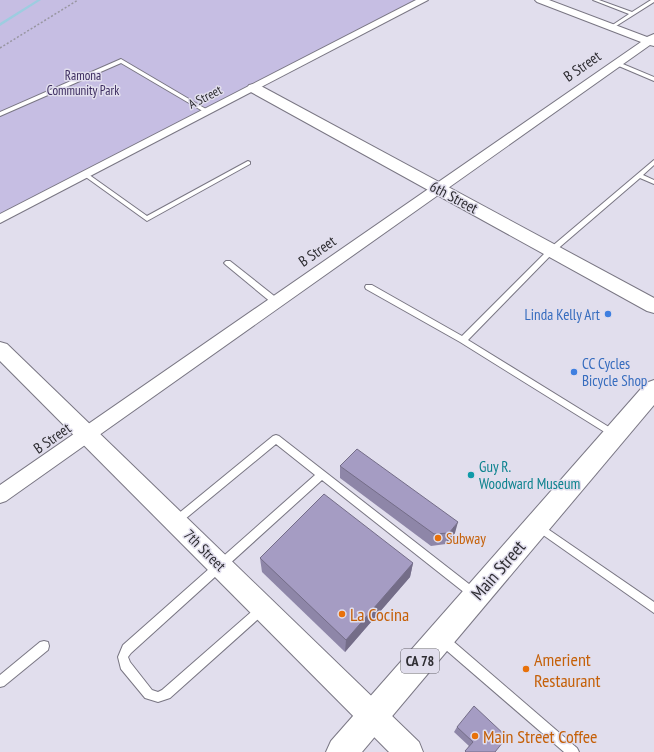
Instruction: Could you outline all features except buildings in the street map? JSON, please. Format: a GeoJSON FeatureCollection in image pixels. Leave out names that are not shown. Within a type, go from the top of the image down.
{"type":"FeatureCollection","features":[{"type":"Feature","properties":{"kind":"main road","name":"Main Street"},"geometry":{"type":"LineString","coordinates":[[342,752],[654,388]]}},
{"type":"Feature","properties":{"kind":"street","name":"A Street"},"geometry":{"type":"LineString","coordinates":[[0,219],[423,0]]}},
{"type":"Feature","properties":{"kind":"street"},"geometry":{"type":"LineString","coordinates":[[540,0],[652,40]]}},
{"type":"Feature","properties":{"kind":"street","name":"B Street"},"geometry":{"type":"LineString","coordinates":[[0,495],[616,63],[652,40]]}},
{"type":"Feature","properties":{"kind":"street","name":"6th Street"},"geometry":{"type":"LineString","coordinates":[[254,88],[654,306]]}},
{"type":"Feature","properties":{"kind":"street","name":"7th Street"},"geometry":{"type":"LineString","coordinates":[[0,349],[409,752]]}},
{"type":"Feature","properties":{"kind":"lane"},"geometry":{"type":"LineString","coordinates":[[595,0],[633,14]]}},
{"type":"Feature","properties":{"kind":"lane"},"geometry":{"type":"LineString","coordinates":[[613,27],[654,0]]}},
{"type":"Feature","properties":{"kind":"lane"},"geometry":{"type":"LineString","coordinates":[[0,114],[121,61],[208,112]]}},
{"type":"Feature","properties":{"kind":"lane"},"geometry":{"type":"LineString","coordinates":[[616,63],[654,79]]}},
{"type":"Feature","properties":{"kind":"lane"},"geometry":{"type":"LineString","coordinates":[[463,340],[552,250],[654,162]]}},
{"type":"Feature","properties":{"kind":"lane"},"geometry":{"type":"LineString","coordinates":[[86,175],[148,219],[248,163]]}},
{"type":"Feature","properties":{"kind":"lane"},"geometry":{"type":"LineString","coordinates":[[639,175],[654,182]]}},
{"type":"Feature","properties":{"kind":"lane"},"geometry":{"type":"LineString","coordinates":[[228,264],[275,301]]}},
{"type":"Feature","properties":{"kind":"lane"},"geometry":{"type":"LineString","coordinates":[[369,287],[463,340],[614,435]]}},
{"type":"Feature","properties":{"kind":"lane"},"geometry":{"type":"LineString","coordinates":[[175,521],[276,439],[476,596]]}},
{"type":"Feature","properties":{"kind":"lane"},"geometry":{"type":"LineString","coordinates":[[263,608],[166,694],[158,697],[149,694],[125,666],[123,657],[126,650],[321,474]]}},
{"type":"Feature","properties":{"kind":"lane"},"geometry":{"type":"LineString","coordinates":[[537,525],[654,608]]}},
{"type":"Feature","properties":{"kind":"lane"},"geometry":{"type":"LineString","coordinates":[[440,638],[573,752]]}},
{"type":"Feature","properties":{"kind":"lane"},"geometry":{"type":"LineString","coordinates":[[1,678],[44,646]]}},
{"type":"Feature","properties":{"kind":"path"},"geometry":{"type":"LineString","coordinates":[[0,48],[78,0]]}},
{"type":"Feature","properties":{"kind":"green space","name":"Ramona Community Park"},"geometry":{"type":"Polygon","coordinates":[[[0,0],[422,0],[0,219],[0,0]]]}},
{"type":"Feature","properties":{"kind":"waterway"},"geometry":{"type":"LineString","coordinates":[[0,25],[39,0]]}},
{"type":"Feature","properties":{"kind":"place","name":"Linda Kelly Art"},"geometry":{"type":"Point","coordinates":[608,314]}},
{"type":"Feature","properties":{"kind":"place","name":"CC Cycles Bicycle Shop"},"geometry":{"type":"Point","coordinates":[574,372]}},
{"type":"Feature","properties":{"kind":"place","name":"Guy R. Woodward Museum"},"geometry":{"type":"Point","coordinates":[471,475]}},
{"type":"Feature","properties":{"kind":"place","name":"Subway"},"geometry":{"type":"Point","coordinates":[438,538]}},
{"type":"Feature","properties":{"kind":"place","name":"La Cocina"},"geometry":{"type":"Point","coordinates":[342,614]}},
{"type":"Feature","properties":{"kind":"place","name":"Amerient Restaurant"},"geometry":{"type":"Point","coordinates":[526,669]}},
{"type":"Feature","properties":{"kind":"place","name":"Main Street Coffee"},"geometry":{"type":"Point","coordinates":[475,736]}}]}
